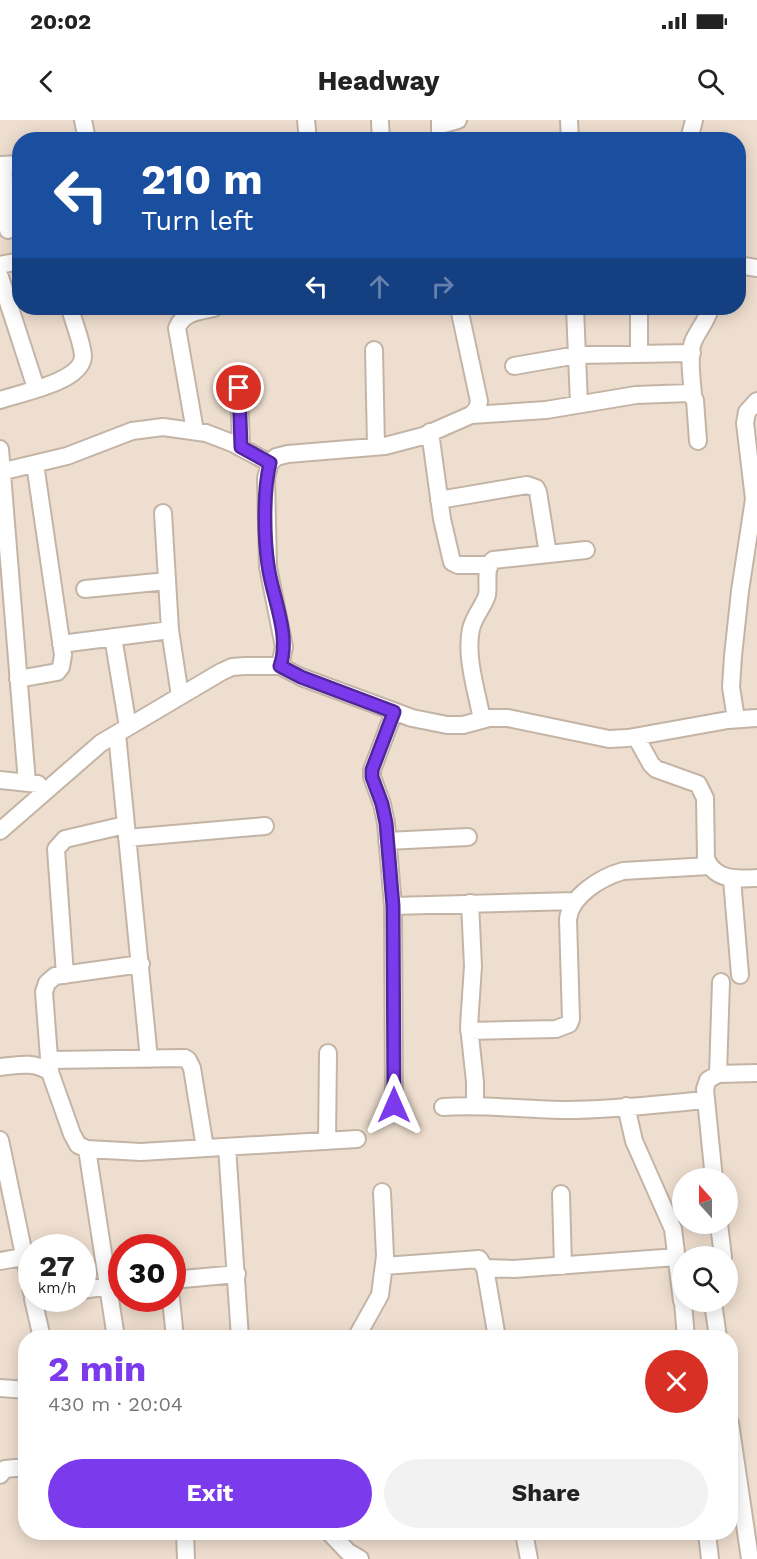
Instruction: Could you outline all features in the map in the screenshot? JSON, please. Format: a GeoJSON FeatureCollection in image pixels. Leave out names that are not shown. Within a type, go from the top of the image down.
{"type":"FeatureCollection","features":[{"type":"Feature","properties":{"kind":"street"},"geometry":{"type":"LineString","coordinates":[[440,128],[458,120]]}},
{"type":"Feature","properties":{"kind":"street"},"geometry":{"type":"LineString","coordinates":[[380,122],[381,132]]}},
{"type":"Feature","properties":{"kind":"street"},"geometry":{"type":"LineString","coordinates":[[8,165],[9,232]]}},
{"type":"Feature","properties":{"kind":"street"},"geometry":{"type":"LineString","coordinates":[[0,277],[12,314]]}},
{"type":"Feature","properties":{"kind":"street"},"geometry":{"type":"LineString","coordinates":[[12,315],[36,388]]}},
{"type":"Feature","properties":{"kind":"street"},"geometry":{"type":"LineString","coordinates":[[0,400],[64,379],[77,370],[82,363],[83,354],[72,315]]}},
{"type":"Feature","properties":{"kind":"street"},"geometry":{"type":"LineString","coordinates":[[186,315],[177,328],[195,431]]}},
{"type":"Feature","properties":{"kind":"street"},"geometry":{"type":"LineString","coordinates":[[460,315],[478,401],[477,409],[471,415]]}},
{"type":"Feature","properties":{"kind":"street"},"geometry":{"type":"LineString","coordinates":[[574,315],[579,404]]}},
{"type":"Feature","properties":{"kind":"street"},"geometry":{"type":"LineString","coordinates":[[639,315],[639,354]]}},
{"type":"Feature","properties":{"kind":"street"},"geometry":{"type":"LineString","coordinates":[[698,441],[693,395],[692,353],[693,343],[708,315]]}},
{"type":"Feature","properties":{"kind":"street"},"geometry":{"type":"LineString","coordinates":[[374,350],[376,446]]}},
{"type":"Feature","properties":{"kind":"street"},"geometry":{"type":"LineString","coordinates":[[514,366],[577,356],[692,353]]}},
{"type":"Feature","properties":{"kind":"street"},"geometry":{"type":"LineString","coordinates":[[239,388],[241,447]]}},
{"type":"Feature","properties":{"kind":"street"},"geometry":{"type":"LineString","coordinates":[[280,666],[284,648],[267,553],[266,478],[270,463],[276,457],[409,440],[471,415],[546,410],[636,395],[689,393],[693,395]]}},
{"type":"Feature","properties":{"kind":"street"},"geometry":{"type":"LineString","coordinates":[[736,719],[731,687],[733,656],[754,499],[745,423],[747,412],[757,401]]}},
{"type":"Feature","properties":{"kind":"street"},"geometry":{"type":"LineString","coordinates":[[2,472],[68,456],[132,431],[163,427],[206,433],[241,447],[270,463]]}},
{"type":"Feature","properties":{"kind":"street"},"geometry":{"type":"LineString","coordinates":[[430,432],[439,500],[452,562],[459,565],[489,565]]}},
{"type":"Feature","properties":{"kind":"street"},"geometry":{"type":"LineString","coordinates":[[0,449],[27,783]]}},
{"type":"Feature","properties":{"kind":"street"},"geometry":{"type":"LineString","coordinates":[[18,679],[57,672],[61,667],[63,656],[35,464]]}},
{"type":"Feature","properties":{"kind":"street"},"geometry":{"type":"LineString","coordinates":[[439,500],[527,484],[533,486],[538,492],[548,554]]}},
{"type":"Feature","properties":{"kind":"street"},"geometry":{"type":"LineString","coordinates":[[163,513],[170,630],[180,696]]}},
{"type":"Feature","properties":{"kind":"street"},"geometry":{"type":"LineString","coordinates":[[482,720],[470,654],[470,640],[478,610],[486,599],[489,565],[493,560],[586,550]]}},
{"type":"Feature","properties":{"kind":"street"},"geometry":{"type":"LineString","coordinates":[[85,589],[167,581]]}},
{"type":"Feature","properties":{"kind":"street"},"geometry":{"type":"LineString","coordinates":[[61,644],[170,630]]}},
{"type":"Feature","properties":{"kind":"street"},"geometry":{"type":"LineString","coordinates":[[114,637],[123,730],[126,832],[149,1059]]}},
{"type":"Feature","properties":{"kind":"street"},"geometry":{"type":"LineString","coordinates":[[0,831],[101,743],[232,667],[280,666],[301,677],[394,712],[447,726],[508,718],[609,739],[636,737],[736,719],[757,718]]}},
{"type":"Feature","properties":{"kind":"street"},"geometry":{"type":"LineString","coordinates":[[394,712],[372,770],[372,777],[382,804],[393,906],[394,1105]]}},
{"type":"Feature","properties":{"kind":"street"},"geometry":{"type":"LineString","coordinates":[[636,737],[656,769],[698,784],[702,790],[705,798],[706,859],[709,866],[724,877],[757,878]]}},
{"type":"Feature","properties":{"kind":"street"},"geometry":{"type":"LineString","coordinates":[[0,780],[52,786]]}},
{"type":"Feature","properties":{"kind":"street"},"geometry":{"type":"LineString","coordinates":[[65,975],[56,849],[65,839],[126,832],[265,826]]}},
{"type":"Feature","properties":{"kind":"street"},"geometry":{"type":"LineString","coordinates":[[387,841],[468,837]]}},
{"type":"Feature","properties":{"kind":"street"},"geometry":{"type":"LineString","coordinates":[[470,1031],[556,1029],[569,1024],[571,1006],[568,919],[569,911],[576,901],[586,891],[612,874],[623,871],[709,866]]}},
{"type":"Feature","properties":{"kind":"street"},"geometry":{"type":"LineString","coordinates":[[732,879],[740,975]]}},
{"type":"Feature","properties":{"kind":"street"},"geometry":{"type":"LineString","coordinates":[[393,906],[576,901]]}},
{"type":"Feature","properties":{"kind":"street"},"geometry":{"type":"LineString","coordinates":[[470,903],[473,966],[470,1031],[475,1105]]}},
{"type":"Feature","properties":{"kind":"street"},"geometry":{"type":"LineString","coordinates":[[141,964],[55,976],[46,983],[44,992],[50,1066],[72,1134],[78,1144],[87,1149],[141,1152],[357,1139]]}},
{"type":"Feature","properties":{"kind":"street"},"geometry":{"type":"LineString","coordinates":[[718,1074],[720,982]]}},
{"type":"Feature","properties":{"kind":"street"},"geometry":{"type":"LineString","coordinates":[[327,1141],[328,1053]]}},
{"type":"Feature","properties":{"kind":"street"},"geometry":{"type":"LineString","coordinates":[[0,1067],[31,1064],[43,1067],[185,1058],[192,1068],[205,1148]]}},
{"type":"Feature","properties":{"kind":"street"},"geometry":{"type":"LineString","coordinates":[[713,1168],[705,1089],[708,1080],[718,1074],[757,1073]]}},
{"type":"Feature","properties":{"kind":"street"},"geometry":{"type":"LineString","coordinates":[[443,1107],[475,1105],[571,1110],[706,1101]]}},
{"type":"Feature","properties":{"kind":"street"},"geometry":{"type":"LineString","coordinates":[[626,1106],[634,1141],[673,1229],[675,1246]]}},
{"type":"Feature","properties":{"kind":"street"},"geometry":{"type":"LineString","coordinates":[[0,1140],[4,1186],[18,1238]]}},
{"type":"Feature","properties":{"kind":"street"},"geometry":{"type":"LineString","coordinates":[[227,1147],[240,1330]]}},
{"type":"Feature","properties":{"kind":"street"},"geometry":{"type":"LineString","coordinates":[[87,1149],[108,1251]]}},
{"type":"Feature","properties":{"kind":"street"},"geometry":{"type":"LineString","coordinates":[[360,1330],[380,1295],[384,1266],[382,1192]]}},
{"type":"Feature","properties":{"kind":"street"},"geometry":{"type":"LineString","coordinates":[[561,1194],[563,1266]]}},
{"type":"Feature","properties":{"kind":"street"},"geometry":{"type":"LineString","coordinates":[[485,1268],[514,1269],[672,1257]]}},
{"type":"Feature","properties":{"kind":"street"},"geometry":{"type":"LineString","coordinates":[[0,1262],[18,1258]]}},
{"type":"Feature","properties":{"kind":"street"},"geometry":{"type":"LineString","coordinates":[[384,1266],[474,1258],[482,1261],[496,1330]]}},
{"type":"Feature","properties":{"kind":"street"},"geometry":{"type":"LineString","coordinates":[[186,1279],[237,1274]]}},
{"type":"Feature","properties":{"kind":"street"},"geometry":{"type":"LineString","coordinates":[[36,1312],[40,1330]]}},
{"type":"Feature","properties":{"kind":"street"},"geometry":{"type":"LineString","coordinates":[[116,1312],[116,1330]]}},
{"type":"Feature","properties":{"kind":"street"},"geometry":{"type":"LineString","coordinates":[[172,1312],[174,1330]]}},
{"type":"Feature","properties":{"kind":"street"},"geometry":{"type":"LineString","coordinates":[[684,1312],[685,1330]]}},
{"type":"Feature","properties":{"kind":"street"},"geometry":{"type":"LineString","coordinates":[[714,1312],[717,1330]]}},
{"type":"Feature","properties":{"kind":"street"},"geometry":{"type":"LineString","coordinates":[[0,1388],[18,1389]]}},
{"type":"Feature","properties":{"kind":"street"},"geometry":{"type":"LineString","coordinates":[[0,1475],[5,1469],[18,1468]]}},
{"type":"Feature","properties":{"kind":"street"},"geometry":{"type":"LineString","coordinates":[[738,1468],[751,1559],[757,1558]]}},
{"type":"Feature","properties":{"kind":"street"},"geometry":{"type":"LineString","coordinates":[[185,1540],[186,1559]]}},
{"type":"Feature","properties":{"kind":"street"},"geometry":{"type":"LineString","coordinates":[[337,1540],[348,1552],[360,1559]]}},
{"type":"Feature","properties":{"kind":"street"},"geometry":{"type":"LineString","coordinates":[[525,1540],[529,1559]]}},
{"type":"Feature","properties":{"kind":"street"},"geometry":{"type":"LineString","coordinates":[[708,1540],[710,1559]]}},
{"type":"Feature","properties":{"kind":"route"},"geometry":{"type":"LineString","coordinates":[[239,388],[241,447],[270,463],[266,478],[267,553],[284,648],[280,666],[301,677],[394,712],[372,770],[372,777],[386,823],[393,906],[394,1105]]}}]}
